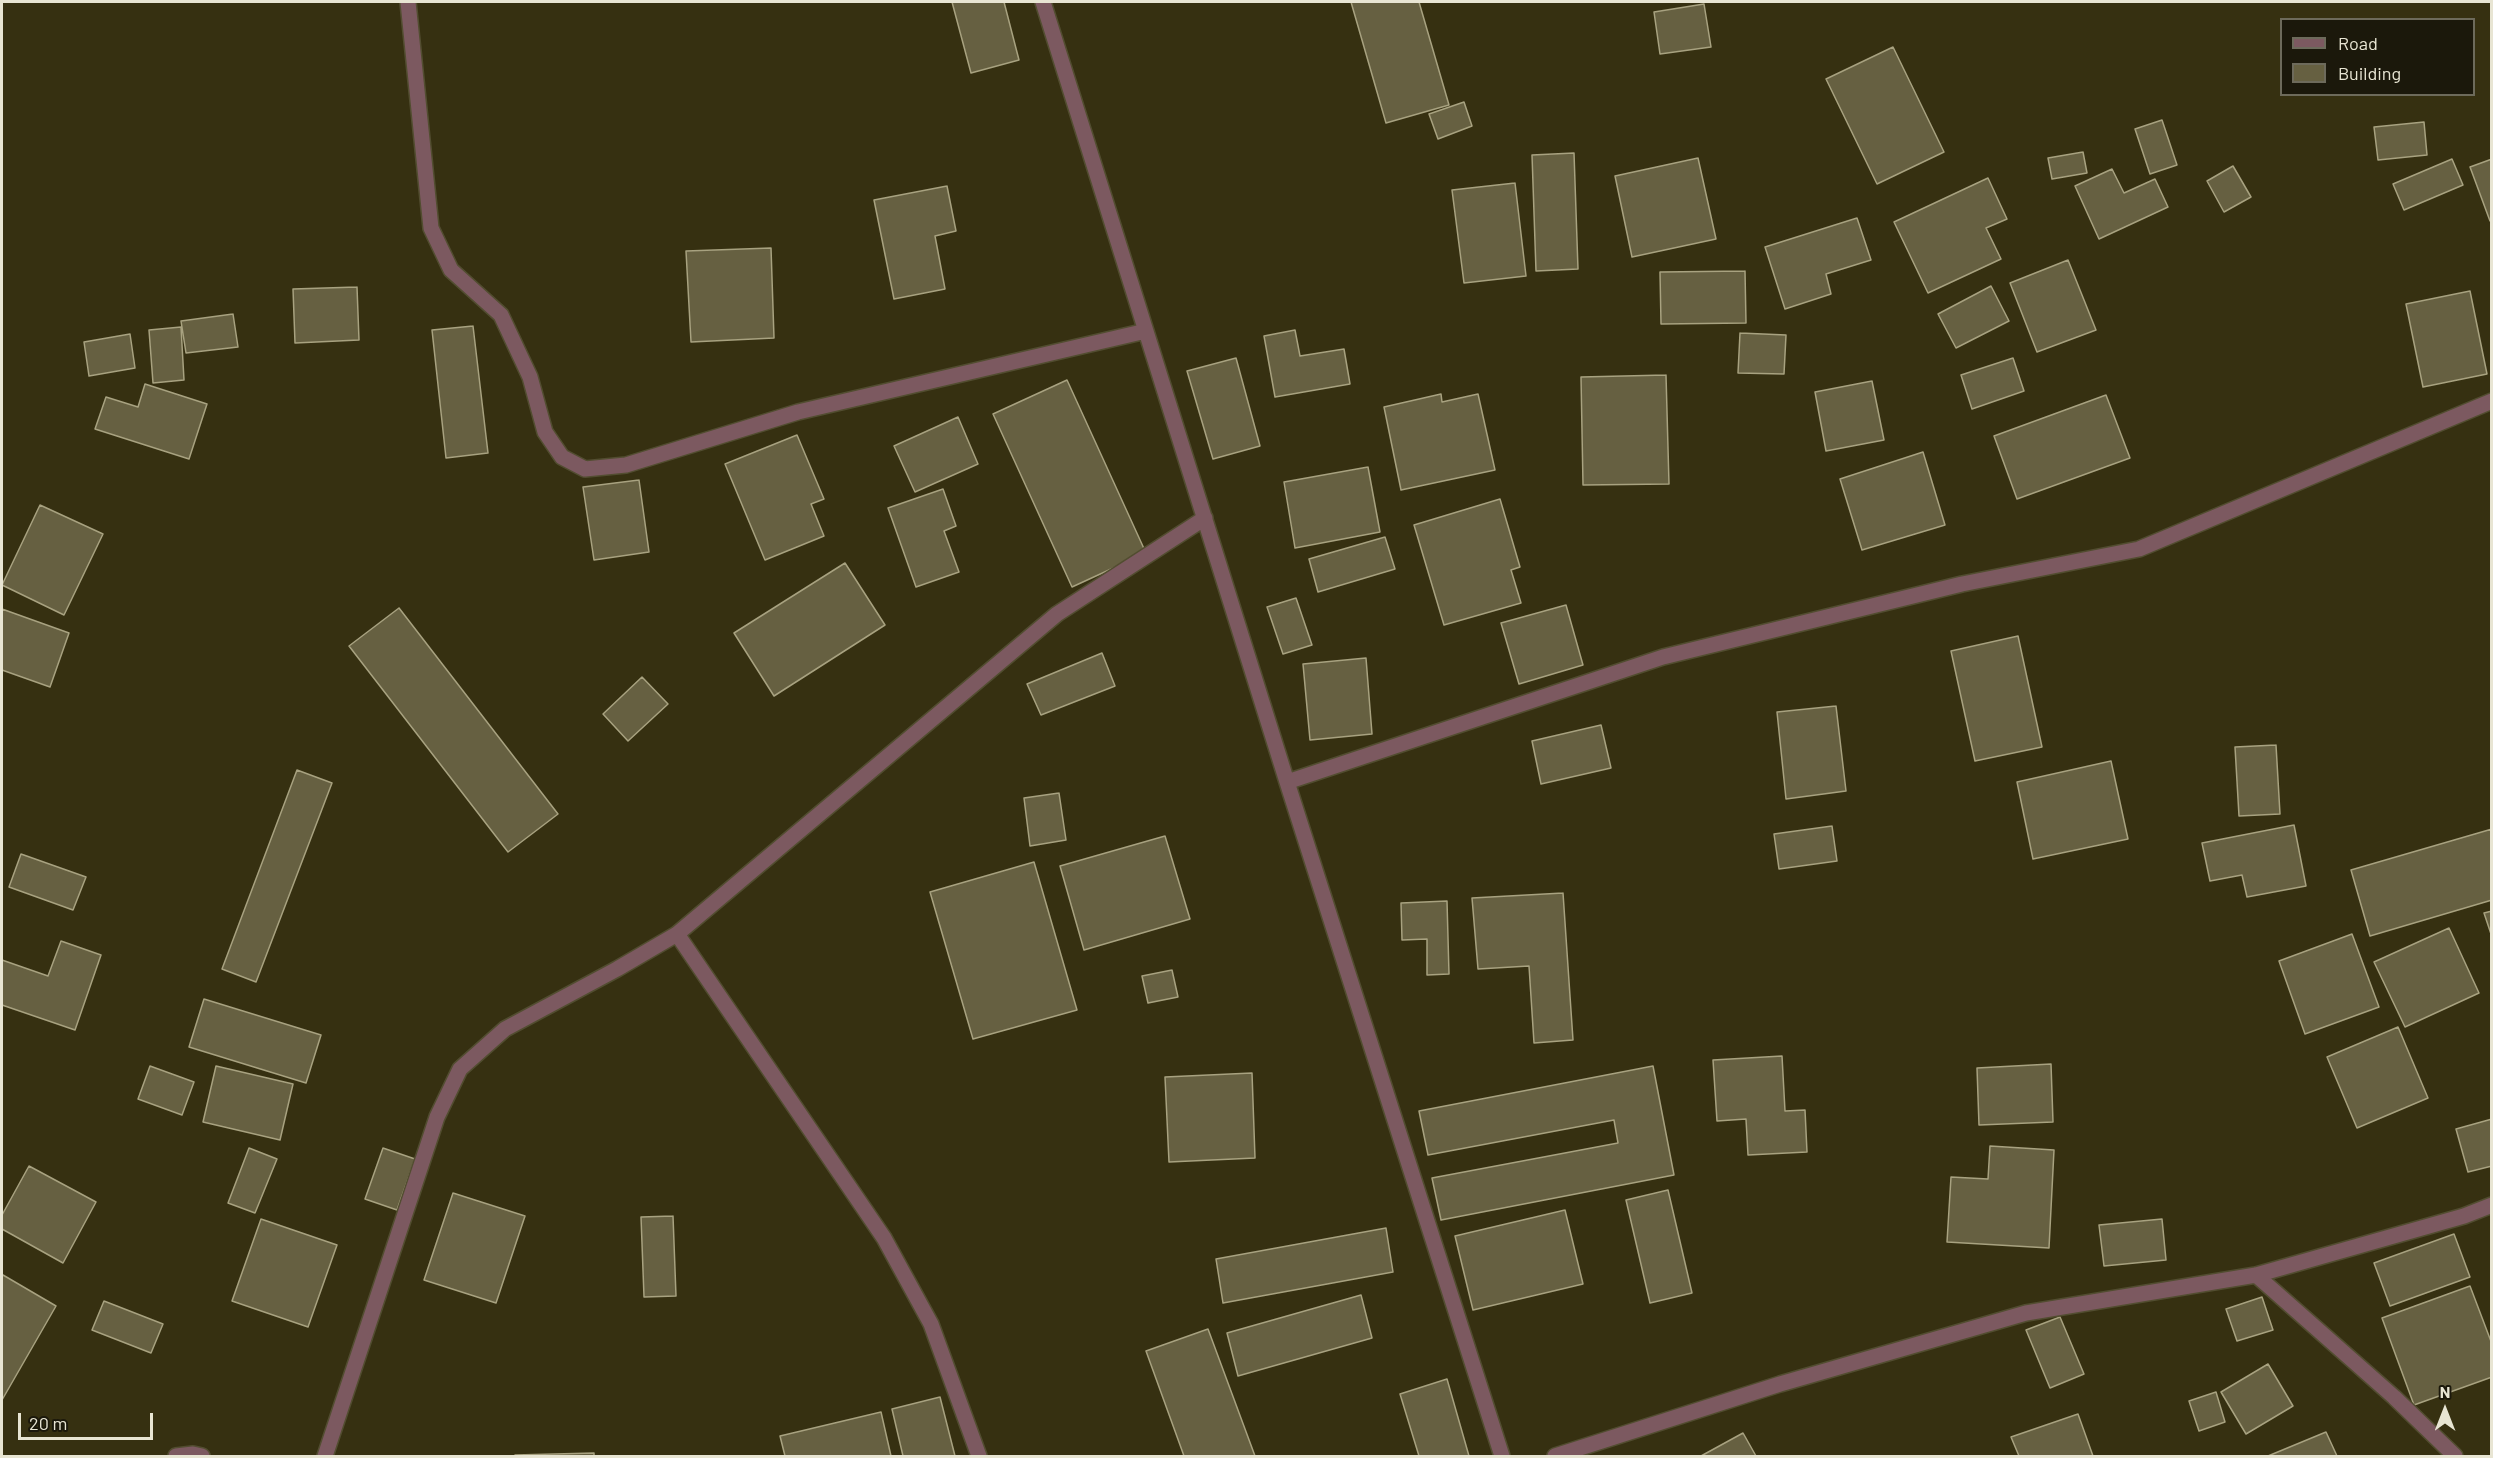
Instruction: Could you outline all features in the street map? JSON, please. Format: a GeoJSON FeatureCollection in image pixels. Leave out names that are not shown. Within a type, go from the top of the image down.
{"type":"FeatureCollection","features":[{"type":"Feature","properties":{"kind":"street"},"geometry":{"type":"LineString","coordinates":[[408,2],[432,228],[452,270],[501,315],[530,376],[545,432],[562,457],[585,469],[626,465],[798,412],[1146,331]]}},
{"type":"Feature","properties":{"kind":"street"},"geometry":{"type":"LineString","coordinates":[[1043,2],[1287,782],[1502,1456]]}},
{"type":"Feature","properties":{"kind":"street"},"geometry":{"type":"LineString","coordinates":[[1287,782],[1663,657],[1962,584],[2139,549],[2492,401]]}},
{"type":"Feature","properties":{"kind":"street"},"geometry":{"type":"LineString","coordinates":[[325,1456],[437,1117],[460,1069],[505,1029],[677,934],[1057,614],[1205,518]]}},
{"type":"Feature","properties":{"kind":"street"},"geometry":{"type":"LineString","coordinates":[[677,934],[884,1238],[931,1324],[979,1456]]}},
{"type":"Feature","properties":{"kind":"street"},"geometry":{"type":"LineString","coordinates":[[1555,1456],[1780,1384],[2026,1313],[2256,1275],[2464,1216],[2492,1204]]}},
{"type":"Feature","properties":{"kind":"street"},"geometry":{"type":"LineString","coordinates":[[2256,1275],[2394,1396],[2455,1456]]}},
{"type":"Feature","properties":{"kind":"street"},"geometry":{"type":"LineString","coordinates":[[176,1456],[193,1454],[202,1456]]}},
{"type":"Feature","properties":{"kind":"building"},"geometry":{"type":"Polygon","coordinates":[[[952,2],[1004,2],[1019,60],[971,73],[952,2]]]}},
{"type":"Feature","properties":{"kind":"building"},"geometry":{"type":"Polygon","coordinates":[[[1351,2],[1419,2],[1449,105],[1386,123],[1351,2]]]}},
{"type":"Feature","properties":{"kind":"building"},"geometry":{"type":"Polygon","coordinates":[[[1704,4],[1711,47],[1660,54],[1654,12],[1704,4]]]}},
{"type":"Feature","properties":{"kind":"building"},"geometry":{"type":"Polygon","coordinates":[[[1893,47],[1944,152],[1877,184],[1826,79],[1893,47]]]}},
{"type":"Feature","properties":{"kind":"building"},"geometry":{"type":"Polygon","coordinates":[[[1464,102],[1472,126],[1438,139],[1429,114],[1464,102]]]}},
{"type":"Feature","properties":{"kind":"building"},"geometry":{"type":"Polygon","coordinates":[[[2162,120],[2177,165],[2150,174],[2135,129],[2162,120]]]}},
{"type":"Feature","properties":{"kind":"building"},"geometry":{"type":"Polygon","coordinates":[[[2424,122],[2427,155],[2378,160],[2374,127],[2424,122]]]}},
{"type":"Feature","properties":{"kind":"building"},"geometry":{"type":"Polygon","coordinates":[[[2083,152],[2087,173],[2052,179],[2048,158],[2083,152]]]}},
{"type":"Feature","properties":{"kind":"building"},"geometry":{"type":"Polygon","coordinates":[[[1574,153],[1578,269],[1536,271],[1532,155],[1574,153]]]}},
{"type":"Feature","properties":{"kind":"building"},"geometry":{"type":"Polygon","coordinates":[[[1698,158],[1716,239],[1632,257],[1615,176],[1698,158]]]}},
{"type":"Feature","properties":{"kind":"building"},"geometry":{"type":"Polygon","coordinates":[[[2452,159],[2463,185],[2404,210],[2393,184],[2452,159]]]}},
{"type":"Feature","properties":{"kind":"building"},"geometry":{"type":"Polygon","coordinates":[[[2492,159],[2492,220],[2490,221],[2470,167],[2492,159]]]}},
{"type":"Feature","properties":{"kind":"building"},"geometry":{"type":"Polygon","coordinates":[[[2233,166],[2251,197],[2224,212],[2207,181],[2233,166]]]}},
{"type":"Feature","properties":{"kind":"building"},"geometry":{"type":"Polygon","coordinates":[[[2112,169],[2124,193],[2155,179],[2168,207],[2099,239],[2075,186],[2112,169]]]}},
{"type":"Feature","properties":{"kind":"building"},"geometry":{"type":"Polygon","coordinates":[[[1988,178],[2007,219],[1986,228],[2001,259],[1928,293],[1894,222],[1988,178]]]}},
{"type":"Feature","properties":{"kind":"building"},"geometry":{"type":"Polygon","coordinates":[[[1515,183],[1526,276],[1464,283],[1452,190],[1515,183]]]}},
{"type":"Feature","properties":{"kind":"building"},"geometry":{"type":"Polygon","coordinates":[[[947,186],[956,231],[935,236],[945,289],[894,299],[874,200],[947,186]]]}},
{"type":"Feature","properties":{"kind":"building"},"geometry":{"type":"Polygon","coordinates":[[[1857,218],[1871,260],[1826,274],[1831,294],[1785,309],[1765,247],[1857,218]]]}},
{"type":"Feature","properties":{"kind":"building"},"geometry":{"type":"Polygon","coordinates":[[[771,248],[774,338],[691,342],[686,251],[771,248]]]}},
{"type":"Feature","properties":{"kind":"building"},"geometry":{"type":"Polygon","coordinates":[[[2068,260],[2096,330],[2037,352],[2010,283],[2068,260]]]}},
{"type":"Feature","properties":{"kind":"building"},"geometry":{"type":"Polygon","coordinates":[[[1745,271],[1746,323],[1661,324],[1660,272],[1745,271]]]}},
{"type":"Feature","properties":{"kind":"building"},"geometry":{"type":"Polygon","coordinates":[[[1991,286],[2009,321],[1956,348],[1938,314],[1991,286]]]}},
{"type":"Feature","properties":{"kind":"building"},"geometry":{"type":"Polygon","coordinates":[[[357,287],[359,340],[295,343],[293,289],[357,287]]]}},
{"type":"Feature","properties":{"kind":"building"},"geometry":{"type":"Polygon","coordinates":[[[2470,291],[2487,374],[2423,387],[2406,304],[2470,291]]]}},
{"type":"Feature","properties":{"kind":"building"},"geometry":{"type":"Polygon","coordinates":[[[233,314],[238,347],[186,353],[181,321],[233,314]]]}},
{"type":"Feature","properties":{"kind":"building"},"geometry":{"type":"Polygon","coordinates":[[[473,326],[488,453],[446,458],[432,330],[473,326]]]}},
{"type":"Feature","properties":{"kind":"building"},"geometry":{"type":"Polygon","coordinates":[[[181,327],[184,380],[153,383],[149,330],[181,327]]]}},
{"type":"Feature","properties":{"kind":"building"},"geometry":{"type":"Polygon","coordinates":[[[1295,330],[1300,356],[1344,349],[1350,384],[1275,397],[1264,336],[1295,330]]]}},
{"type":"Feature","properties":{"kind":"building"},"geometry":{"type":"Polygon","coordinates":[[[1740,333],[1786,335],[1784,374],[1738,373],[1740,333]]]}},
{"type":"Feature","properties":{"kind":"building"},"geometry":{"type":"Polygon","coordinates":[[[130,334],[135,368],[89,376],[84,342],[130,334]]]}},
{"type":"Feature","properties":{"kind":"building"},"geometry":{"type":"Polygon","coordinates":[[[1236,358],[1260,446],[1213,459],[1187,371],[1236,358]]]}},
{"type":"Feature","properties":{"kind":"building"},"geometry":{"type":"Polygon","coordinates":[[[2013,358],[2024,391],[1972,409],[1961,375],[2013,358]]]}},
{"type":"Feature","properties":{"kind":"building"},"geometry":{"type":"Polygon","coordinates":[[[1666,375],[1669,484],[1583,485],[1581,377],[1666,375]]]}},
{"type":"Feature","properties":{"kind":"building"},"geometry":{"type":"Polygon","coordinates":[[[1067,380],[1146,553],[1072,587],[993,414],[1067,380]]]}},
{"type":"Feature","properties":{"kind":"building"},"geometry":{"type":"Polygon","coordinates":[[[1872,381],[1884,440],[1826,451],[1815,392],[1872,381]]]}},
{"type":"Feature","properties":{"kind":"building"},"geometry":{"type":"Polygon","coordinates":[[[145,384],[207,404],[189,459],[95,429],[106,397],[138,407],[145,384]]]}},
{"type":"Feature","properties":{"kind":"building"},"geometry":{"type":"Polygon","coordinates":[[[1441,394],[1442,402],[1478,394],[1495,470],[1401,490],[1384,407],[1441,394]]]}},
{"type":"Feature","properties":{"kind":"building"},"geometry":{"type":"Polygon","coordinates":[[[2106,395],[2130,458],[2017,499],[1994,436],[2106,395]]]}},
{"type":"Feature","properties":{"kind":"building"},"geometry":{"type":"Polygon","coordinates":[[[958,417],[978,464],[915,492],[894,446],[958,417]]]}},
{"type":"Feature","properties":{"kind":"building"},"geometry":{"type":"Polygon","coordinates":[[[797,435],[824,499],[811,504],[824,536],[765,560],[725,464],[797,435]]]}},
{"type":"Feature","properties":{"kind":"building"},"geometry":{"type":"Polygon","coordinates":[[[1923,452],[1945,525],[1862,550],[1840,479],[1923,452]]]}},
{"type":"Feature","properties":{"kind":"building"},"geometry":{"type":"Polygon","coordinates":[[[1368,467],[1380,532],[1295,548],[1284,482],[1368,467]]]}},
{"type":"Feature","properties":{"kind":"building"},"geometry":{"type":"Polygon","coordinates":[[[639,480],[649,552],[594,560],[583,487],[639,480]]]}},
{"type":"Feature","properties":{"kind":"building"},"geometry":{"type":"Polygon","coordinates":[[[943,489],[956,526],[944,531],[959,572],[916,587],[888,508],[943,489]]]}},
{"type":"Feature","properties":{"kind":"building"},"geometry":{"type":"Polygon","coordinates":[[[1500,499],[1520,567],[1511,570],[1521,603],[1444,625],[1414,525],[1500,499]]]}},
{"type":"Feature","properties":{"kind":"building"},"geometry":{"type":"Polygon","coordinates":[[[40,505],[103,534],[64,615],[2,585],[40,505]]]}},
{"type":"Feature","properties":{"kind":"building"},"geometry":{"type":"Polygon","coordinates":[[[1385,537],[1395,569],[1318,592],[1309,559],[1385,537]]]}},
{"type":"Feature","properties":{"kind":"building"},"geometry":{"type":"Polygon","coordinates":[[[845,563],[885,625],[774,696],[734,633],[845,563]]]}},
{"type":"Feature","properties":{"kind":"building"},"geometry":{"type":"Polygon","coordinates":[[[1296,598],[1312,645],[1283,654],[1267,607],[1296,598]]]}},
{"type":"Feature","properties":{"kind":"building"},"geometry":{"type":"Polygon","coordinates":[[[1566,605],[1583,665],[1519,684],[1501,623],[1566,605]]]}},
{"type":"Feature","properties":{"kind":"building"},"geometry":{"type":"Polygon","coordinates":[[[399,608],[558,814],[508,852],[349,646],[399,608]]]}},
{"type":"Feature","properties":{"kind":"building"},"geometry":{"type":"Polygon","coordinates":[[[2,609],[69,633],[50,687],[2,670],[2,609]]]}},
{"type":"Feature","properties":{"kind":"building"},"geometry":{"type":"Polygon","coordinates":[[[2018,636],[2042,747],[1975,761],[1951,651],[2018,636]]]}},
{"type":"Feature","properties":{"kind":"building"},"geometry":{"type":"Polygon","coordinates":[[[1102,653],[1115,686],[1041,715],[1027,684],[1102,653]]]}},
{"type":"Feature","properties":{"kind":"building"},"geometry":{"type":"Polygon","coordinates":[[[1366,658],[1372,734],[1310,740],[1303,664],[1366,658]]]}},
{"type":"Feature","properties":{"kind":"building"},"geometry":{"type":"Polygon","coordinates":[[[642,677],[668,704],[628,741],[603,714],[642,677]]]}},
{"type":"Feature","properties":{"kind":"building"},"geometry":{"type":"Polygon","coordinates":[[[1836,706],[1846,791],[1786,799],[1777,712],[1836,706]]]}},
{"type":"Feature","properties":{"kind":"building"},"geometry":{"type":"Polygon","coordinates":[[[1601,725],[1611,768],[1541,784],[1532,741],[1601,725]]]}},
{"type":"Feature","properties":{"kind":"building"},"geometry":{"type":"Polygon","coordinates":[[[2276,745],[2280,814],[2239,816],[2235,747],[2276,745]]]}},
{"type":"Feature","properties":{"kind":"building"},"geometry":{"type":"Polygon","coordinates":[[[2111,761],[2128,839],[2033,859],[2017,782],[2111,761]]]}},
{"type":"Feature","properties":{"kind":"building"},"geometry":{"type":"Polygon","coordinates":[[[297,770],[332,783],[256,982],[222,969],[297,770]]]}},
{"type":"Feature","properties":{"kind":"building"},"geometry":{"type":"Polygon","coordinates":[[[1059,793],[1066,840],[1030,846],[1024,798],[1059,793]]]}},
{"type":"Feature","properties":{"kind":"building"},"geometry":{"type":"Polygon","coordinates":[[[2294,825],[2306,886],[2247,897],[2242,875],[2210,881],[2202,843],[2294,825]]]}},
{"type":"Feature","properties":{"kind":"building"},"geometry":{"type":"Polygon","coordinates":[[[1832,826],[1837,861],[1779,869],[1774,834],[1832,826]]]}},
{"type":"Feature","properties":{"kind":"building"},"geometry":{"type":"Polygon","coordinates":[[[2492,829],[2492,900],[2370,936],[2351,870],[2492,829]]]}},
{"type":"Feature","properties":{"kind":"building"},"geometry":{"type":"Polygon","coordinates":[[[1165,836],[1190,919],[1084,950],[1060,866],[1165,836]]]}},
{"type":"Feature","properties":{"kind":"building"},"geometry":{"type":"Polygon","coordinates":[[[21,854],[86,877],[73,910],[9,887],[21,854]]]}},
{"type":"Feature","properties":{"kind":"building"},"geometry":{"type":"Polygon","coordinates":[[[1034,862],[1077,1010],[973,1039],[930,892],[1034,862]]]}},
{"type":"Feature","properties":{"kind":"building"},"geometry":{"type":"Polygon","coordinates":[[[1563,893],[1573,1040],[1534,1043],[1529,966],[1478,969],[1472,898],[1563,893]]]}},
{"type":"Feature","properties":{"kind":"building"},"geometry":{"type":"Polygon","coordinates":[[[1447,901],[1449,974],[1427,975],[1427,939],[1402,940],[1401,903],[1447,901]]]}},
{"type":"Feature","properties":{"kind":"building"},"geometry":{"type":"Polygon","coordinates":[[[2492,911],[2492,937],[2484,913],[2492,911]]]}},
{"type":"Feature","properties":{"kind":"building"},"geometry":{"type":"Polygon","coordinates":[[[2449,928],[2479,993],[2405,1027],[2374,962],[2449,928]]]}},
{"type":"Feature","properties":{"kind":"building"},"geometry":{"type":"Polygon","coordinates":[[[2352,934],[2379,1007],[2305,1034],[2279,961],[2352,934]]]}},
{"type":"Feature","properties":{"kind":"building"},"geometry":{"type":"Polygon","coordinates":[[[61,941],[101,955],[75,1030],[2,1005],[2,960],[48,976],[61,941]]]}},
{"type":"Feature","properties":{"kind":"building"},"geometry":{"type":"Polygon","coordinates":[[[1172,970],[1178,997],[1148,1003],[1142,976],[1172,970]]]}},
{"type":"Feature","properties":{"kind":"building"},"geometry":{"type":"Polygon","coordinates":[[[204,999],[321,1035],[306,1083],[189,1047],[204,999]]]}},
{"type":"Feature","properties":{"kind":"building"},"geometry":{"type":"Polygon","coordinates":[[[2398,1027],[2428,1098],[2357,1128],[2327,1057],[2398,1027]]]}},
{"type":"Feature","properties":{"kind":"building"},"geometry":{"type":"Polygon","coordinates":[[[1782,1056],[1785,1111],[1805,1110],[1807,1152],[1748,1155],[1746,1119],[1717,1121],[1713,1060],[1782,1056]]]}},
{"type":"Feature","properties":{"kind":"building"},"geometry":{"type":"Polygon","coordinates":[[[2051,1064],[2053,1122],[1979,1125],[1977,1068],[2051,1064]]]}},
{"type":"Feature","properties":{"kind":"building"},"geometry":{"type":"Polygon","coordinates":[[[150,1066],[194,1082],[182,1115],[138,1099],[150,1066]]]}},
{"type":"Feature","properties":{"kind":"building"},"geometry":{"type":"Polygon","coordinates":[[[216,1066],[293,1084],[280,1140],[203,1122],[216,1066]]]}},
{"type":"Feature","properties":{"kind":"building"},"geometry":{"type":"Polygon","coordinates":[[[1653,1066],[1674,1175],[1441,1220],[1432,1178],[1618,1143],[1614,1120],[1428,1155],[1419,1111],[1653,1066]]]}},
{"type":"Feature","properties":{"kind":"building"},"geometry":{"type":"Polygon","coordinates":[[[1252,1073],[1255,1158],[1169,1162],[1165,1077],[1252,1073]]]}},
{"type":"Feature","properties":{"kind":"building"},"geometry":{"type":"Polygon","coordinates":[[[2492,1119],[2492,1166],[2468,1172],[2456,1129],[2492,1119]]]}},
{"type":"Feature","properties":{"kind":"building"},"geometry":{"type":"Polygon","coordinates":[[[1990,1146],[2054,1150],[2049,1248],[1947,1242],[1951,1177],[1988,1179],[1990,1146]]]}},
{"type":"Feature","properties":{"kind":"building"},"geometry":{"type":"Polygon","coordinates":[[[249,1148],[277,1159],[255,1213],[228,1203],[249,1148]]]}},
{"type":"Feature","properties":{"kind":"building"},"geometry":{"type":"Polygon","coordinates":[[[383,1148],[415,1159],[397,1210],[365,1199],[383,1148]]]}},
{"type":"Feature","properties":{"kind":"building"},"geometry":{"type":"Polygon","coordinates":[[[29,1166],[96,1202],[63,1263],[2,1229],[2,1215],[29,1166]]]}},
{"type":"Feature","properties":{"kind":"building"},"geometry":{"type":"Polygon","coordinates":[[[1668,1190],[1692,1293],[1650,1303],[1626,1200],[1668,1190]]]}},
{"type":"Feature","properties":{"kind":"building"},"geometry":{"type":"Polygon","coordinates":[[[453,1193],[525,1216],[496,1303],[424,1280],[453,1193]]]}},
{"type":"Feature","properties":{"kind":"building"},"geometry":{"type":"Polygon","coordinates":[[[1565,1210],[1583,1284],[1473,1310],[1455,1236],[1565,1210]]]}},
{"type":"Feature","properties":{"kind":"building"},"geometry":{"type":"Polygon","coordinates":[[[673,1216],[676,1296],[644,1297],[641,1217],[673,1216]]]}},
{"type":"Feature","properties":{"kind":"building"},"geometry":{"type":"Polygon","coordinates":[[[261,1219],[337,1245],[308,1327],[232,1301],[261,1219]]]}},
{"type":"Feature","properties":{"kind":"building"},"geometry":{"type":"Polygon","coordinates":[[[2162,1219],[2166,1260],[2104,1266],[2099,1225],[2162,1219]]]}},
{"type":"Feature","properties":{"kind":"building"},"geometry":{"type":"Polygon","coordinates":[[[1386,1228],[1393,1272],[1223,1303],[1216,1259],[1386,1228]]]}},
{"type":"Feature","properties":{"kind":"building"},"geometry":{"type":"Polygon","coordinates":[[[2454,1234],[2470,1277],[2390,1306],[2374,1263],[2454,1234]]]}},
{"type":"Feature","properties":{"kind":"building"},"geometry":{"type":"Polygon","coordinates":[[[3,1275],[56,1306],[2,1400],[2,1277],[3,1275]]]}},
{"type":"Feature","properties":{"kind":"building"},"geometry":{"type":"Polygon","coordinates":[[[2470,1286],[2492,1344],[2492,1377],[2414,1405],[2382,1318],[2470,1286]]]}},
{"type":"Feature","properties":{"kind":"building"},"geometry":{"type":"Polygon","coordinates":[[[1361,1295],[1372,1338],[1238,1376],[1227,1333],[1361,1295]]]}},
{"type":"Feature","properties":{"kind":"building"},"geometry":{"type":"Polygon","coordinates":[[[2262,1297],[2273,1330],[2237,1341],[2226,1309],[2262,1297]]]}},
{"type":"Feature","properties":{"kind":"building"},"geometry":{"type":"Polygon","coordinates":[[[104,1301],[163,1324],[151,1353],[92,1330],[104,1301]]]}},
{"type":"Feature","properties":{"kind":"building"},"geometry":{"type":"Polygon","coordinates":[[[2060,1317],[2084,1374],[2050,1388],[2026,1330],[2060,1317]]]}},
{"type":"Feature","properties":{"kind":"building"},"geometry":{"type":"Polygon","coordinates":[[[1208,1329],[1255,1456],[1184,1456],[1146,1351],[1208,1329]]]}},
{"type":"Feature","properties":{"kind":"building"},"geometry":{"type":"Polygon","coordinates":[[[2268,1364],[2293,1406],[2246,1434],[2221,1392],[2268,1364]]]}},
{"type":"Feature","properties":{"kind":"building"},"geometry":{"type":"Polygon","coordinates":[[[1447,1379],[1469,1456],[1419,1456],[1400,1394],[1447,1379]]]}},
{"type":"Feature","properties":{"kind":"building"},"geometry":{"type":"Polygon","coordinates":[[[2216,1392],[2225,1422],[2199,1431],[2189,1401],[2216,1392]]]}},
{"type":"Feature","properties":{"kind":"building"},"geometry":{"type":"Polygon","coordinates":[[[940,1397],[955,1456],[903,1456],[892,1409],[940,1397]]]}},
{"type":"Feature","properties":{"kind":"building"},"geometry":{"type":"Polygon","coordinates":[[[881,1412],[891,1456],[785,1456],[780,1436],[881,1412]]]}},
{"type":"Feature","properties":{"kind":"building"},"geometry":{"type":"Polygon","coordinates":[[[2078,1414],[2093,1456],[2019,1456],[2011,1437],[2078,1414]]]}},
{"type":"Feature","properties":{"kind":"building"},"geometry":{"type":"Polygon","coordinates":[[[2326,1432],[2337,1456],[2268,1456],[2326,1432]]]}},
{"type":"Feature","properties":{"kind":"building"},"geometry":{"type":"Polygon","coordinates":[[[1743,1433],[1756,1456],[1701,1456],[1743,1433]]]}},
{"type":"Feature","properties":{"kind":"building"},"geometry":{"type":"Polygon","coordinates":[[[594,1453],[594,1456],[515,1456],[515,1455],[594,1453]]]}}]}
